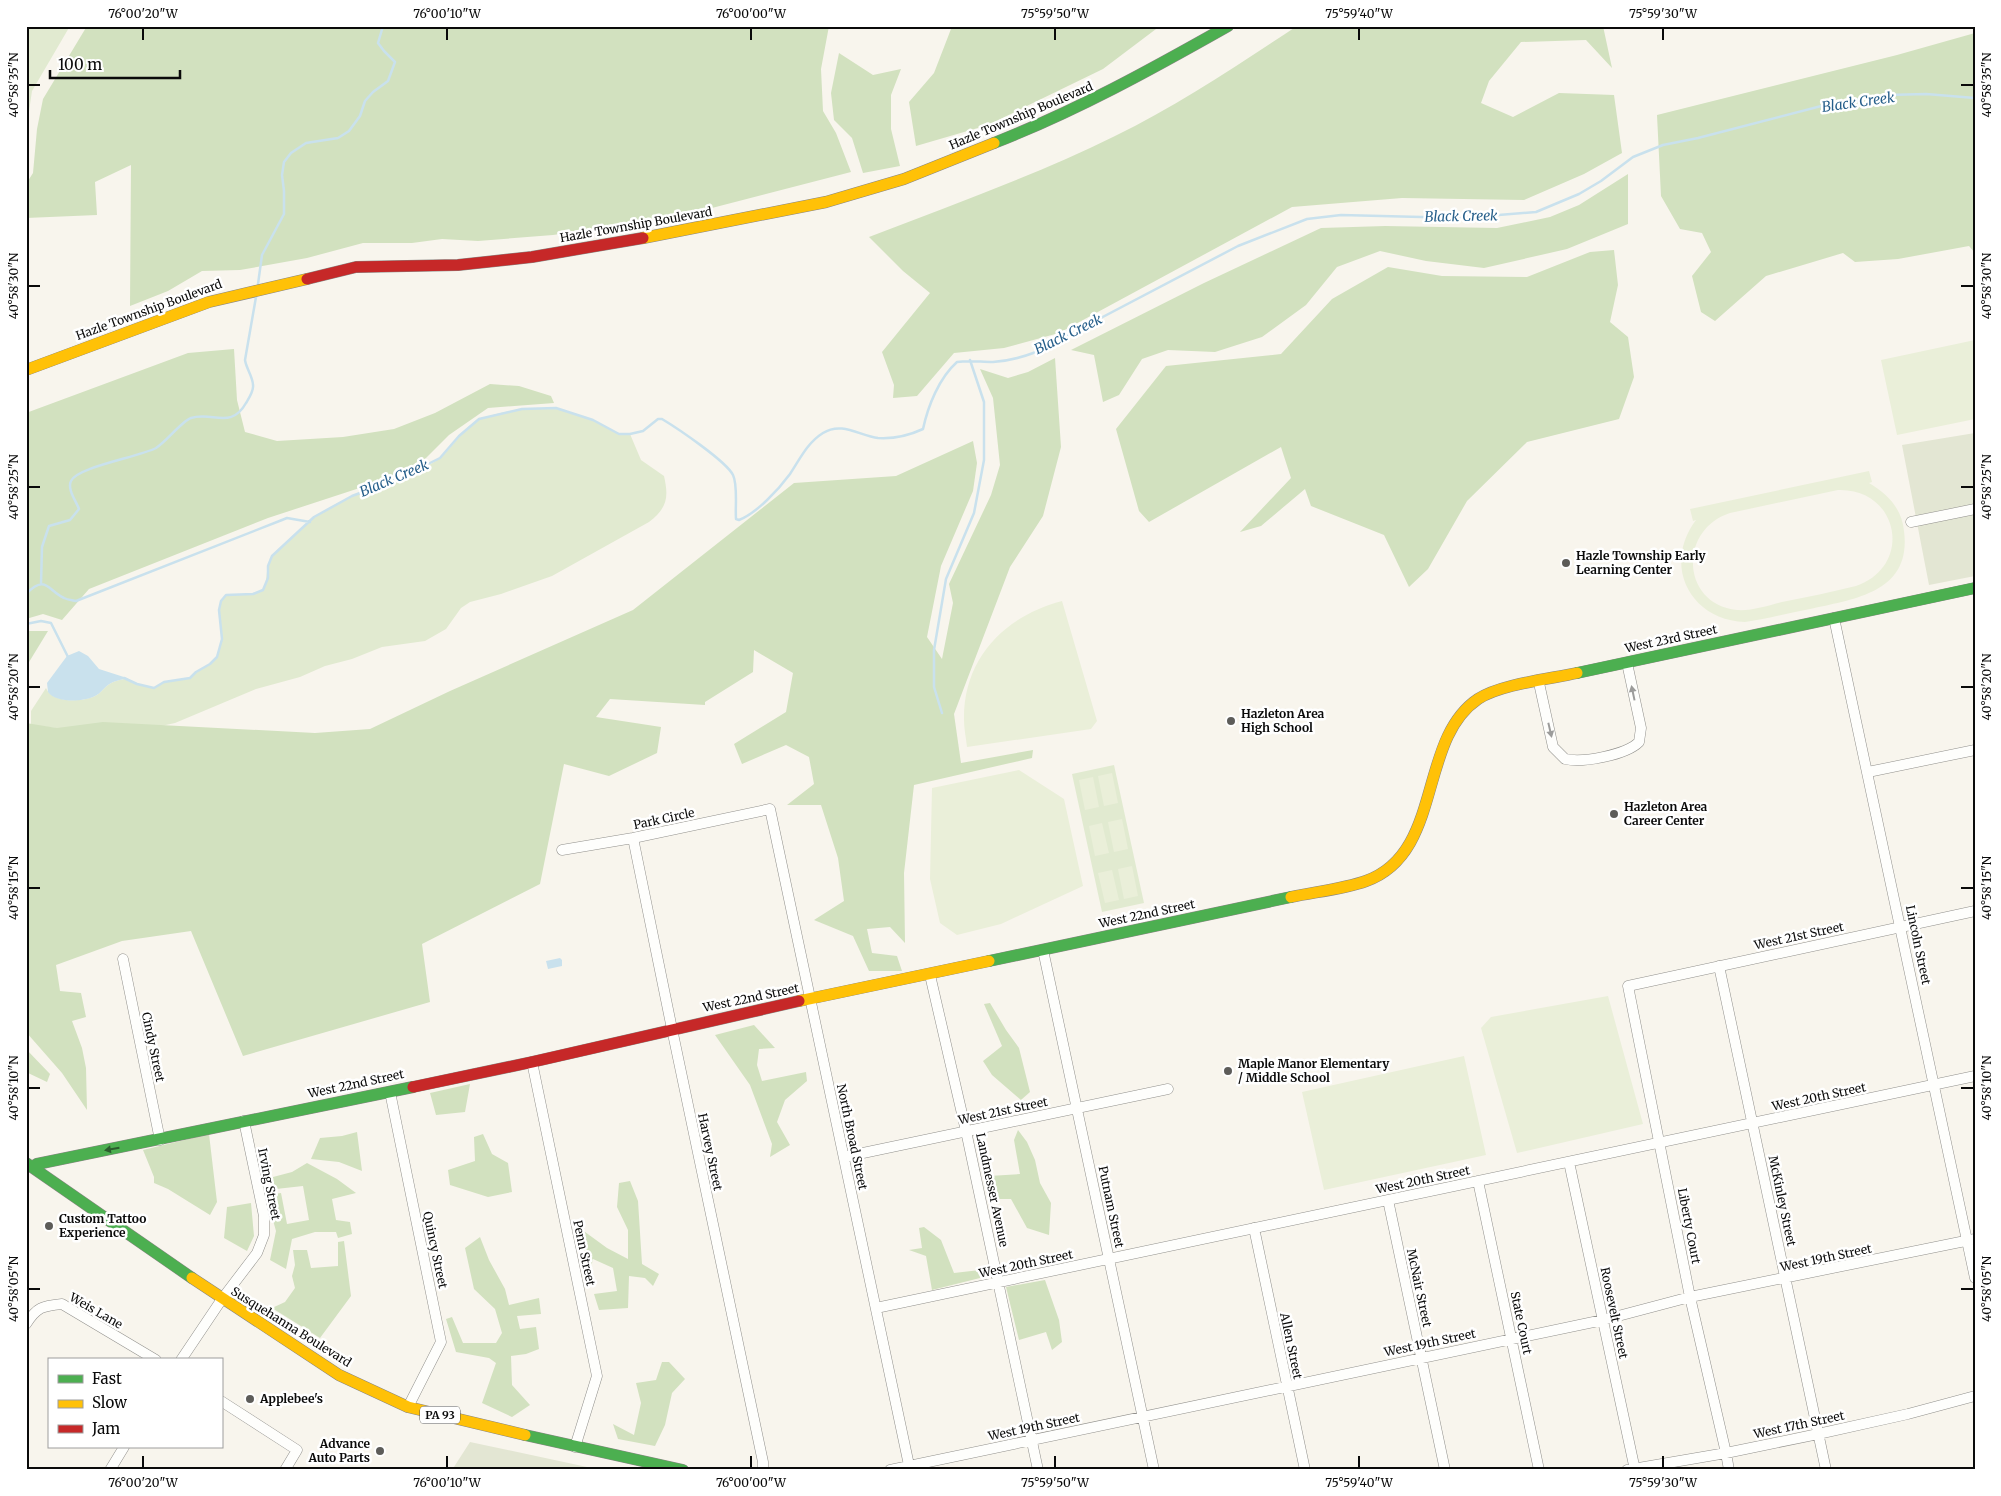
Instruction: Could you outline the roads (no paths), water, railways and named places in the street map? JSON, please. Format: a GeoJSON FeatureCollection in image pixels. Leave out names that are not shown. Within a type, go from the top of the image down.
{"type":"FeatureCollection","features":[{"type":"Feature","properties":{"kind":"main road","name":"Hazle Township Boulevard"},"geometry":{"type":"LineString","coordinates":[[26,370],[208,302],[356,267],[458,265],[532,257],[645,238],[844,197],[904,179],[1043,124],[1123,86],[1228,26]]}},
{"type":"Feature","properties":{"kind":"main road","name":"West 23rd Street"},"geometry":{"type":"LineString","coordinates":[[1429,792],[1440,756],[1450,733],[1466,710],[1477,700],[1504,689],[1975,588]]}},
{"type":"Feature","properties":{"kind":"main road","name":"West 22nd Street"},"geometry":{"type":"LineString","coordinates":[[28,1165],[160,1140],[532,1062],[810,999],[1366,881],[1394,863],[1405,850],[1416,830],[1429,792]]}},
{"type":"Feature","properties":{"kind":"main road","name":"Susquehanna Boulevard"},"geometry":{"type":"LineString","coordinates":[[28,1165],[222,1299],[338,1375],[408,1407],[575,1447],[682,1470]]}},
{"type":"Feature","properties":{"kind":"street"},"geometry":{"type":"LineString","coordinates":[[1911,522],[1975,509]]}},
{"type":"Feature","properties":{"kind":"street","name":"Lincoln Street"},"geometry":{"type":"LineString","coordinates":[[1834,618],[1935,1085],[1971,1240],[1975,1278]]}},
{"type":"Feature","properties":{"kind":"street"},"geometry":{"type":"LineString","coordinates":[[1539,683],[1553,747],[1565,759],[1583,760],[1619,753],[1632,749],[1639,742],[1641,728],[1627,663]]}},
{"type":"Feature","properties":{"kind":"street"},"geometry":{"type":"LineString","coordinates":[[1868,772],[1975,750]]}},
{"type":"Feature","properties":{"kind":"street","name":"Park Circle"},"geometry":{"type":"LineString","coordinates":[[562,850],[633,838],[770,809]]}},
{"type":"Feature","properties":{"kind":"street","name":"North Broad Street"},"geometry":{"type":"LineString","coordinates":[[770,809],[910,1468]]}},
{"type":"Feature","properties":{"kind":"street","name":"Harvey Street"},"geometry":{"type":"LineString","coordinates":[[633,838],[764,1470]]}},
{"type":"Feature","properties":{"kind":"street","name":"West 21st Street"},"geometry":{"type":"LineString","coordinates":[[1628,986],[1975,911]]}},
{"type":"Feature","properties":{"kind":"street","name":"Putnam Street"},"geometry":{"type":"LineString","coordinates":[[1043,950],[1154,1470]]}},
{"type":"Feature","properties":{"kind":"street","name":"Cindy Street"},"geometry":{"type":"LineString","coordinates":[[122,959],[160,1140]]}},
{"type":"Feature","properties":{"kind":"street","name":"McKinley Street"},"geometry":{"type":"LineString","coordinates":[[1719,966],[1826,1470]]}},
{"type":"Feature","properties":{"kind":"street","name":"Landmesser Avenue"},"geometry":{"type":"LineString","coordinates":[[930,974],[966,1131],[1038,1470]]}},
{"type":"Feature","properties":{"kind":"street","name":"Liberty Court"},"geometry":{"type":"LineString","coordinates":[[1628,986],[1690,1297],[1729,1470]]}},
{"type":"Feature","properties":{"kind":"street","name":"Penn Street"},"geometry":{"type":"LineString","coordinates":[[532,1062],[597,1376],[575,1447]]}},
{"type":"Feature","properties":{"kind":"street","name":"West 20th Street"},"geometry":{"type":"LineString","coordinates":[[876,1308],[1975,1076]]}},
{"type":"Feature","properties":{"kind":"street","name":"West 21st Street"},"geometry":{"type":"LineString","coordinates":[[844,1157],[1168,1089]]}},
{"type":"Feature","properties":{"kind":"street","name":"Quincy Street"},"geometry":{"type":"LineString","coordinates":[[390,1092],[441,1342],[408,1407]]}},
{"type":"Feature","properties":{"kind":"street","name":"Irving Street"},"geometry":{"type":"LineString","coordinates":[[222,1299],[257,1253],[264,1235],[264,1216],[244,1121]]}},
{"type":"Feature","properties":{"kind":"street","name":"Roosevelt Street"},"geometry":{"type":"LineString","coordinates":[[1569,1162],[1603,1320],[1632,1469]]}},
{"type":"Feature","properties":{"kind":"street","name":"State Court"},"geometry":{"type":"LineString","coordinates":[[1478,1181],[1540,1470]]}},
{"type":"Feature","properties":{"kind":"street","name":"McNair Street"},"geometry":{"type":"LineString","coordinates":[[1388,1200],[1445,1470]]}},
{"type":"Feature","properties":{"kind":"street","name":"Allen Street"},"geometry":{"type":"LineString","coordinates":[[1254,1228],[1305,1470]]}},
{"type":"Feature","properties":{"kind":"street","name":"West 19th Street"},"geometry":{"type":"LineString","coordinates":[[890,1470],[910,1468],[1143,1416],[1603,1320],[1690,1297],[1971,1240]]}},
{"type":"Feature","properties":{"kind":"street"},"geometry":{"type":"LineString","coordinates":[[181,1358],[222,1299]]}},
{"type":"Feature","properties":{"kind":"street","name":"Weis Lane"},"geometry":{"type":"LineString","coordinates":[[26,1324],[34,1311],[46,1306],[62,1304],[153,1358]]}},
{"type":"Feature","properties":{"kind":"street","name":"West 17th Street"},"geometry":{"type":"LineString","coordinates":[[1632,1469],[1726,1453],[1818,1434],[1908,1414],[1975,1396]]}},
{"type":"Feature","properties":{"kind":"street"},"geometry":{"type":"LineString","coordinates":[[222,1402],[297,1450],[285,1470]]}},
{"type":"Feature","properties":{"kind":"street"},"geometry":{"type":"LineString","coordinates":[[110,1470],[123,1448]]}},
{"type":"Feature","properties":{"kind":"water"},"geometry":{"type":"Polygon","coordinates":[[[79,651],[88,656],[99,669],[127,678],[110,684],[97,695],[88,699],[76,701],[63,700],[52,696],[48,692],[47,683],[67,656],[79,651]]]}},
{"type":"Feature","properties":{"kind":"water"},"geometry":{"type":"Polygon","coordinates":[[[560,958],[562,966],[548,969],[546,961],[560,958]]]}},
{"type":"Feature","properties":{"kind":"waterway"},"geometry":{"type":"LineString","coordinates":[[258,284],[262,255],[284,214],[282,175],[284,162],[291,153],[306,143],[338,138],[349,131],[360,116],[365,101],[373,92],[388,81],[395,62],[378,43],[383,26]]}},
{"type":"Feature","properties":{"kind":"waterway","name":"Black Creek"},"geometry":{"type":"LineString","coordinates":[[124,678],[137,684],[154,688],[164,682],[190,678],[210,664],[217,657],[222,639],[219,610],[221,601],[226,595],[253,594],[263,590],[268,578],[268,566],[272,556],[314,517],[352,496],[402,477],[440,458],[459,436],[479,419],[522,409],[556,408],[593,420],[619,434],[643,431],[658,419],[662,419],[700,445],[729,469],[735,479],[736,519],[739,520],[753,512],[774,493],[790,474],[808,446],[823,433],[837,428],[851,430],[871,437],[890,438],[907,435],[923,429],[935,393],[945,376],[957,362],[993,362],[1036,352],[1238,246],[1307,219],[1341,215],[1462,218],[1536,212],[1579,194],[1601,181],[1633,157],[1663,145],[1698,138],[1833,103],[1888,95],[1926,94],[1975,98]]}},
{"type":"Feature","properties":{"kind":"waterway"},"geometry":{"type":"LineString","coordinates":[[41,584],[42,547],[49,526],[70,520],[79,509],[70,488],[71,481],[76,476],[84,471],[156,448],[191,418],[199,416],[228,418],[240,411],[250,397],[253,387],[245,360],[256,297]]}},
{"type":"Feature","properties":{"kind":"waterway"},"geometry":{"type":"LineString","coordinates":[[942,713],[934,687],[934,650],[946,579],[974,513],[984,460],[984,402],[970,360]]}},
{"type":"Feature","properties":{"kind":"waterway","name":"Black Creek"},"geometry":{"type":"LineString","coordinates":[[26,594],[42,584],[58,595],[68,600],[76,601],[287,518],[310,522]]}},
{"type":"Feature","properties":{"kind":"waterway"},"geometry":{"type":"LineString","coordinates":[[26,624],[41,621],[51,623],[68,657]]}},
{"type":"Feature","properties":{"kind":"place","name":"Hazle Township Early Learning Center"},"geometry":{"type":"Point","coordinates":[1566,563]}},
{"type":"Feature","properties":{"kind":"place","name":"Hazleton Area High School"},"geometry":{"type":"Point","coordinates":[1231,721]}},
{"type":"Feature","properties":{"kind":"place","name":"Hazleton Area Career Center"},"geometry":{"type":"Point","coordinates":[1614,814]}},
{"type":"Feature","properties":{"kind":"place","name":"Maple Manor Elementary / Middle School"},"geometry":{"type":"Point","coordinates":[1228,1071]}},
{"type":"Feature","properties":{"kind":"place","name":"Custom Tattoo Experience"},"geometry":{"type":"Point","coordinates":[49,1226]}},
{"type":"Feature","properties":{"kind":"place","name":"Applebee's"},"geometry":{"type":"Point","coordinates":[250,1399]}},
{"type":"Feature","properties":{"kind":"place","name":"Advance Auto Parts"},"geometry":{"type":"Point","coordinates":[380,1451]}}]}
